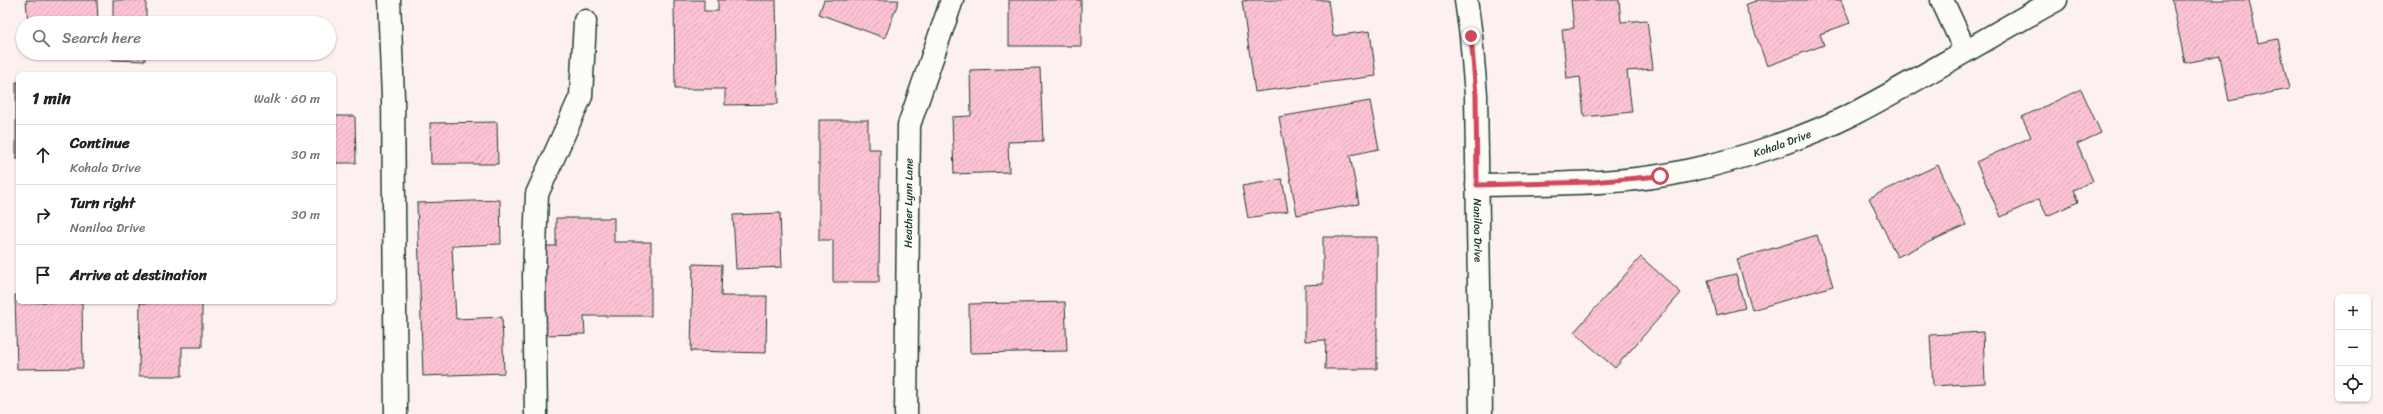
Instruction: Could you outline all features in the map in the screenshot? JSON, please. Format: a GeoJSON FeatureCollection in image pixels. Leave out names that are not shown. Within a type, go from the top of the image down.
{"type":"FeatureCollection","features":[{"type":"Feature","properties":{"kind":"street"},"geometry":{"type":"LineString","coordinates":[[389,0],[393,98],[396,414]]}},
{"type":"Feature","properties":{"kind":"street","name":"Heather Lynn Lane"},"geometry":{"type":"LineString","coordinates":[[906,414],[909,125],[952,0]]}},
{"type":"Feature","properties":{"kind":"street","name":"Naniloa Drive"},"geometry":{"type":"LineString","coordinates":[[1466,0],[1471,36],[1476,95],[1481,414]]}},
{"type":"Feature","properties":{"kind":"street"},"geometry":{"type":"LineString","coordinates":[[1942,0],[1966,50]]}},
{"type":"Feature","properties":{"kind":"street","name":"Kohala Drive"},"geometry":{"type":"LineString","coordinates":[[1477,185],[1606,181],[1660,176],[1692,170],[1792,139],[1852,114],[2056,0]]}},
{"type":"Feature","properties":{"kind":"street"},"geometry":{"type":"LineString","coordinates":[[536,414],[534,275],[537,194],[581,96],[585,21]]}},
{"type":"Feature","properties":{"kind":"building"},"geometry":{"type":"Polygon","coordinates":[[[26,0],[97,0],[98,16],[27,16],[26,0]]]}},
{"type":"Feature","properties":{"kind":"building"},"geometry":{"type":"Polygon","coordinates":[[[113,0],[146,0],[146,16],[113,16],[113,0]]]}},
{"type":"Feature","properties":{"kind":"building"},"geometry":{"type":"Polygon","coordinates":[[[674,0],[704,0],[704,11],[718,11],[718,0],[776,0],[778,104],[725,105],[725,89],[675,89],[674,0]]]}},
{"type":"Feature","properties":{"kind":"building"},"geometry":{"type":"Polygon","coordinates":[[[824,0],[899,0],[885,38],[819,14],[824,0]]]}},
{"type":"Feature","properties":{"kind":"building"},"geometry":{"type":"Polygon","coordinates":[[[1009,0],[1081,0],[1081,46],[1009,46],[1009,0]]]}},
{"type":"Feature","properties":{"kind":"building"},"geometry":{"type":"Polygon","coordinates":[[[1328,0],[1333,36],[1370,31],[1376,76],[1255,92],[1242,1],[1328,0]]]}},
{"type":"Feature","properties":{"kind":"building"},"geometry":{"type":"Polygon","coordinates":[[[1571,0],[1619,0],[1621,22],[1647,20],[1653,69],[1627,71],[1632,112],[1584,117],[1580,77],[1567,79],[1562,29],[1574,28],[1571,0]]]}},
{"type":"Feature","properties":{"kind":"building"},"geometry":{"type":"Polygon","coordinates":[[[1758,0],[1841,0],[1850,23],[1820,34],[1824,45],[1767,66],[1745,5],[1758,0]]]}},
{"type":"Feature","properties":{"kind":"building"},"geometry":{"type":"Polygon","coordinates":[[[2172,0],[2249,0],[2258,43],[2278,39],[2289,89],[2229,101],[2220,56],[2185,63],[2172,0]]]}},
{"type":"Feature","properties":{"kind":"building"},"geometry":{"type":"Polygon","coordinates":[[[112,60],[145,60],[145,61],[112,60]]]}},
{"type":"Feature","properties":{"kind":"building"},"geometry":{"type":"Polygon","coordinates":[[[1040,68],[1043,141],[1008,142],[1009,172],[954,174],[952,117],[971,116],[970,70],[1040,68]]]}},
{"type":"Feature","properties":{"kind":"building"},"geometry":{"type":"Polygon","coordinates":[[[2081,89],[2101,133],[2077,144],[2093,181],[2073,190],[2078,202],[2047,216],[2039,199],[2001,217],[1976,162],[2031,137],[2022,117],[2081,89]]]}},
{"type":"Feature","properties":{"kind":"building"},"geometry":{"type":"Polygon","coordinates":[[[1370,101],[1379,149],[1350,155],[1359,204],[1297,215],[1279,117],[1370,101]]]}},
{"type":"Feature","properties":{"kind":"building"},"geometry":{"type":"Polygon","coordinates":[[[336,116],[355,116],[356,163],[336,163],[336,116]]]}},
{"type":"Feature","properties":{"kind":"building"},"geometry":{"type":"Polygon","coordinates":[[[819,120],[868,120],[868,149],[880,149],[879,282],[833,282],[833,240],[819,240],[819,120]]]}},
{"type":"Feature","properties":{"kind":"building"},"geometry":{"type":"Polygon","coordinates":[[[497,122],[498,164],[431,164],[430,123],[497,122]]]}},
{"type":"Feature","properties":{"kind":"building"},"geometry":{"type":"Polygon","coordinates":[[[1938,165],[1966,225],[1897,257],[1869,198],[1938,165]]]}},
{"type":"Feature","properties":{"kind":"building"},"geometry":{"type":"Polygon","coordinates":[[[1282,179],[1288,211],[1248,218],[1242,186],[1282,179]]]}},
{"type":"Feature","properties":{"kind":"building"},"geometry":{"type":"Polygon","coordinates":[[[500,200],[501,244],[452,246],[456,319],[502,317],[504,373],[423,376],[417,203],[500,200]]]}},
{"type":"Feature","properties":{"kind":"building"},"geometry":{"type":"Polygon","coordinates":[[[780,213],[782,267],[736,269],[733,215],[780,213]]]}},
{"type":"Feature","properties":{"kind":"building"},"geometry":{"type":"Polygon","coordinates":[[[556,218],[614,218],[614,242],[651,242],[651,316],[584,316],[585,334],[542,335],[542,246],[556,246],[556,218]]]}},
{"type":"Feature","properties":{"kind":"building"},"geometry":{"type":"Polygon","coordinates":[[[1817,235],[1833,286],[1752,310],[1737,259],[1817,235]]]}},
{"type":"Feature","properties":{"kind":"building"},"geometry":{"type":"Polygon","coordinates":[[[1323,237],[1377,237],[1377,369],[1325,369],[1326,340],[1305,341],[1305,285],[1323,284],[1323,237]]]}},
{"type":"Feature","properties":{"kind":"building"},"geometry":{"type":"Polygon","coordinates":[[[1641,257],[1681,293],[1615,368],[1574,332],[1641,257]]]}},
{"type":"Feature","properties":{"kind":"building"},"geometry":{"type":"Polygon","coordinates":[[[693,264],[722,265],[721,296],[767,296],[766,353],[691,351],[693,264]]]}},
{"type":"Feature","properties":{"kind":"building"},"geometry":{"type":"Polygon","coordinates":[[[1736,274],[1745,308],[1717,315],[1708,280],[1736,274]]]}},
{"type":"Feature","properties":{"kind":"building"},"geometry":{"type":"Polygon","coordinates":[[[15,295],[16,304],[82,304],[83,368],[17,369],[15,295]]]}},
{"type":"Feature","properties":{"kind":"building"},"geometry":{"type":"Polygon","coordinates":[[[1065,302],[1067,351],[970,353],[969,304],[1065,302]]]}},
{"type":"Feature","properties":{"kind":"building"},"geometry":{"type":"Polygon","coordinates":[[[140,304],[202,304],[202,347],[182,347],[182,376],[139,376],[140,304]]]}},
{"type":"Feature","properties":{"kind":"building"},"geometry":{"type":"Polygon","coordinates":[[[1983,332],[1985,383],[1933,386],[1930,335],[1983,332]]]}},
{"type":"Feature","properties":{"kind":"route"},"geometry":{"type":"LineString","coordinates":[[1471,36],[1476,95],[1477,185],[1592,182],[1660,176]]}}]}
